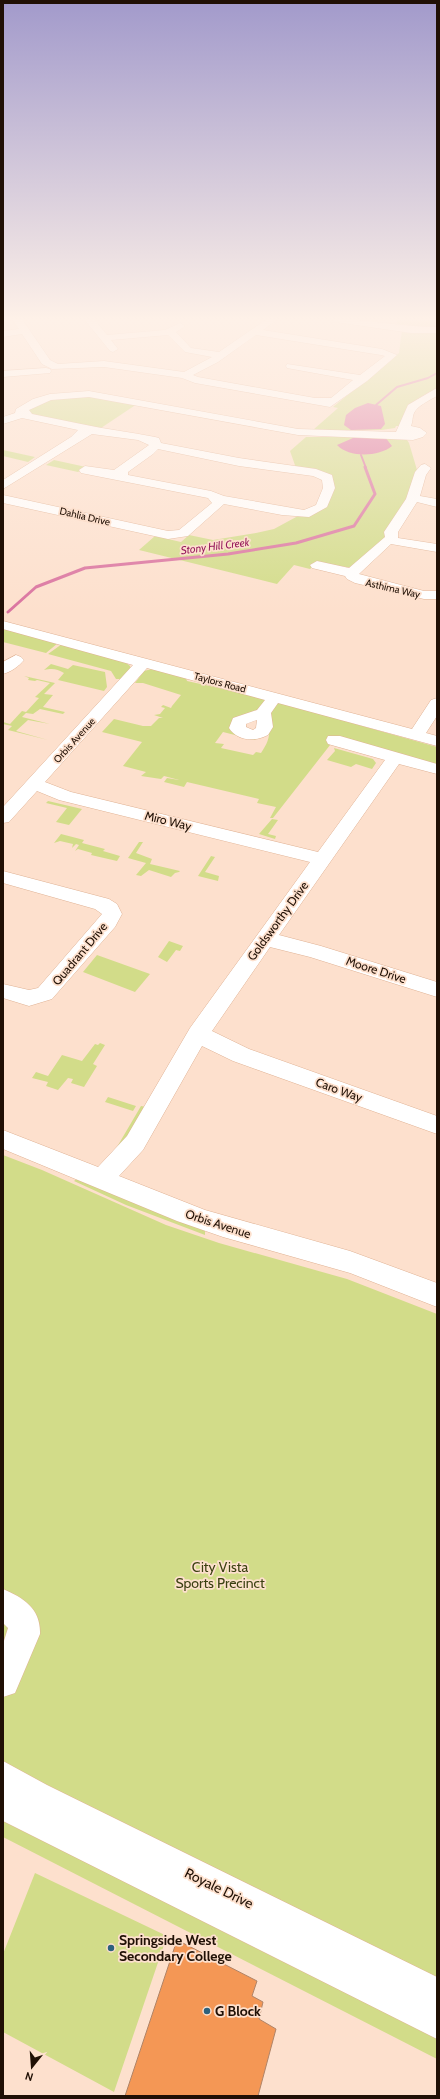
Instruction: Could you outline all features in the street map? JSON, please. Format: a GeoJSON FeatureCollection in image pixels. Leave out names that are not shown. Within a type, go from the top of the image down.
{"type":"FeatureCollection","features":[{"type":"Feature","properties":{"kind":"street"},"geometry":{"type":"LineString","coordinates":[[3,421],[12,417]]}},
{"type":"Feature","properties":{"kind":"street"},"geometry":{"type":"LineString","coordinates":[[39,417],[64,423],[85,432],[110,432],[142,438],[154,442],[156,447]]}},
{"type":"Feature","properties":{"kind":"street"},"geometry":{"type":"LineString","coordinates":[[217,417],[298,432],[328,435],[414,432],[409,417]]}},
{"type":"Feature","properties":{"kind":"street"},"geometry":{"type":"LineString","coordinates":[[6,492],[85,432]]}},
{"type":"Feature","properties":{"kind":"street"},"geometry":{"type":"LineString","coordinates":[[85,470],[123,472],[156,447],[177,449],[326,476],[329,480],[328,493],[323,505],[316,510],[302,515],[216,502],[203,494],[122,478],[123,472]]}},
{"type":"Feature","properties":{"kind":"street"},"geometry":{"type":"LineString","coordinates":[[426,465],[419,474],[417,488],[413,498],[391,532],[392,539],[437,548]]}},
{"type":"Feature","properties":{"kind":"street","name":"Dahlia Drive"},"geometry":{"type":"LineString","coordinates":[[6,492],[155,532],[176,536],[182,533],[216,502]]}},
{"type":"Feature","properties":{"kind":"street"},"geometry":{"type":"LineString","coordinates":[[413,498],[437,503]]}},
{"type":"Feature","properties":{"kind":"street","name":"Asthima Way"},"geometry":{"type":"LineString","coordinates":[[352,573],[385,541],[392,539]]}},
{"type":"Feature","properties":{"kind":"street","name":"Asthima Way"},"geometry":{"type":"LineString","coordinates":[[317,565],[352,573],[352,576],[360,580],[424,595],[437,595]]}},
{"type":"Feature","properties":{"kind":"street","name":"Taylors Road"},"geometry":{"type":"LineString","coordinates":[[3,625],[437,741]]}},
{"type":"Feature","properties":{"kind":"street"},"geometry":{"type":"LineString","coordinates":[[3,669],[16,660]]}},
{"type":"Feature","properties":{"kind":"street","name":"Orbis Avenue"},"geometry":{"type":"LineString","coordinates":[[3,818],[144,662]]}},
{"type":"Feature","properties":{"kind":"street"},"geometry":{"type":"LineString","coordinates":[[263,713],[275,697]]}},
{"type":"Feature","properties":{"kind":"street"},"geometry":{"type":"LineString","coordinates":[[417,735],[437,703]]}},
{"type":"Feature","properties":{"kind":"street"},"geometry":{"type":"LineString","coordinates":[[334,740],[437,769]]}},
{"type":"Feature","properties":{"kind":"street","name":"Goldsworthy Drive"},"geometry":{"type":"LineString","coordinates":[[108,1182],[128,1162],[135,1143],[195,1039],[395,757]]}},
{"type":"Feature","properties":{"kind":"street","name":"Miro Way"},"geometry":{"type":"LineString","coordinates":[[31,787],[270,847],[320,862]]}},
{"type":"Feature","properties":{"kind":"street","name":"Quadrant Drive"},"geometry":{"type":"LineString","coordinates":[[3,877],[102,904],[110,909],[112,914],[108,922],[45,994],[28,998],[3,991]]}},
{"type":"Feature","properties":{"kind":"street","name":"Moore Drive"},"geometry":{"type":"LineString","coordinates":[[268,935],[437,990]]}},
{"type":"Feature","properties":{"kind":"street","name":"Caro Way"},"geometry":{"type":"LineString","coordinates":[[195,1039],[437,1125]]}},
{"type":"Feature","properties":{"kind":"street","name":"Orbis Avenue"},"geometry":{"type":"LineString","coordinates":[[3,1139],[53,1157],[108,1182],[186,1214],[239,1232],[338,1258],[437,1295]]}},
{"type":"Feature","properties":{"kind":"street"},"geometry":{"type":"LineString","coordinates":[[3,1605],[20,1616],[25,1628],[24,1634],[3,1681]]}},
{"type":"Feature","properties":{"kind":"street","name":"Royale Drive"},"geometry":{"type":"LineString","coordinates":[[3,1778],[35,1797],[437,1997]]}},
{"type":"Feature","properties":{"kind":"street","name":"Royale Drive"},"geometry":{"type":"LineString","coordinates":[[3,1802],[437,2020]]}},
{"type":"Feature","properties":{"kind":"green space"},"geometry":{"type":"Polygon","coordinates":[[[43,417],[118,417],[101,428],[43,417]]]}},
{"type":"Feature","properties":{"kind":"green space"},"geometry":{"type":"Polygon","coordinates":[[[328,417],[404,417],[401,426],[381,430],[313,430],[328,417]]]}},
{"type":"Feature","properties":{"kind":"green space"},"geometry":{"type":"Polygon","coordinates":[[[306,437],[385,437],[407,440],[409,443],[417,470],[415,483],[386,537],[354,568],[316,563],[310,569],[294,565],[277,584],[139,550],[155,536],[181,542],[189,535],[213,540],[274,529],[298,516],[323,509],[333,485],[296,468],[290,451],[306,437]]]}},
{"type":"Feature","properties":{"kind":"green space"},"geometry":{"type":"Polygon","coordinates":[[[3,450],[35,457],[28,462],[3,456],[3,450]]]}},
{"type":"Feature","properties":{"kind":"green space"},"geometry":{"type":"Polygon","coordinates":[[[54,460],[86,467],[78,472],[46,465],[54,460]]]}},
{"type":"Feature","properties":{"kind":"green space"},"geometry":{"type":"Polygon","coordinates":[[[3,629],[58,643],[46,653],[3,642],[3,629]]]}},
{"type":"Feature","properties":{"kind":"green space"},"geometry":{"type":"Polygon","coordinates":[[[62,644],[125,662],[131,669],[121,679],[116,679],[111,671],[48,654],[62,644]]]}},
{"type":"Feature","properties":{"kind":"green space"},"geometry":{"type":"Polygon","coordinates":[[[51,664],[68,669],[73,665],[105,672],[107,687],[104,691],[58,680],[64,673],[55,669],[44,670],[51,664]]]}},
{"type":"Feature","properties":{"kind":"green space"},"geometry":{"type":"Polygon","coordinates":[[[152,669],[186,678],[187,681],[268,699],[265,707],[236,720],[257,736],[255,740],[223,732],[215,743],[224,744],[221,748],[253,755],[256,752],[261,753],[269,736],[267,717],[277,702],[437,747],[437,766],[334,740],[273,818],[270,818],[276,807],[257,803],[259,799],[187,782],[184,787],[164,782],[167,778],[179,780],[164,776],[161,779],[141,776],[146,772],[123,766],[142,742],[102,732],[114,719],[143,726],[151,726],[159,718],[163,718],[154,715],[160,714],[165,708],[161,707],[163,705],[171,708],[181,695],[143,683],[135,683],[144,671],[152,669]]]}},
{"type":"Feature","properties":{"kind":"green space"},"geometry":{"type":"Polygon","coordinates":[[[24,676],[55,683],[44,694],[53,695],[43,707],[65,712],[63,714],[40,709],[33,714],[26,713],[22,717],[50,724],[28,720],[16,731],[48,740],[8,730],[12,726],[3,724],[3,722],[10,724],[22,711],[26,712],[39,698],[35,697],[50,683],[37,680],[28,680],[29,678],[24,676]]]}},
{"type":"Feature","properties":{"kind":"green space"},"geometry":{"type":"Polygon","coordinates":[[[334,748],[373,759],[376,763],[372,769],[356,764],[351,767],[327,760],[335,751],[334,748]]]}},
{"type":"Feature","properties":{"kind":"green space"},"geometry":{"type":"Polygon","coordinates":[[[48,801],[82,809],[69,825],[56,822],[67,808],[46,803],[48,801]]]}},
{"type":"Feature","properties":{"kind":"green space"},"geometry":{"type":"Polygon","coordinates":[[[272,819],[278,820],[268,834],[276,836],[275,839],[259,834],[272,819]]]}},
{"type":"Feature","properties":{"kind":"green space"},"geometry":{"type":"Polygon","coordinates":[[[61,834],[84,840],[82,843],[105,849],[103,851],[120,856],[117,861],[91,855],[92,853],[78,849],[75,851],[79,845],[76,844],[72,848],[73,844],[60,841],[54,843],[61,834]]]}},
{"type":"Feature","properties":{"kind":"green space"},"geometry":{"type":"Polygon","coordinates":[[[139,842],[143,842],[136,853],[152,859],[150,864],[180,871],[171,877],[149,870],[141,876],[136,875],[146,863],[128,858],[139,842]]]}},
{"type":"Feature","properties":{"kind":"green space"},"geometry":{"type":"Polygon","coordinates":[[[211,856],[215,857],[205,872],[219,876],[218,881],[198,876],[211,856]]]}},
{"type":"Feature","properties":{"kind":"green space"},"geometry":{"type":"Polygon","coordinates":[[[169,941],[183,946],[180,951],[176,950],[167,962],[158,957],[169,941]]]}},
{"type":"Feature","properties":{"kind":"green space"},"geometry":{"type":"Polygon","coordinates":[[[97,955],[150,974],[135,992],[83,972],[97,955]]]}},
{"type":"Feature","properties":{"kind":"green space"},"geometry":{"type":"Polygon","coordinates":[[[100,1043],[105,1045],[93,1064],[97,1066],[84,1087],[71,1083],[73,1079],[68,1078],[58,1090],[46,1086],[48,1082],[32,1078],[36,1072],[48,1076],[62,1055],[82,1061],[95,1044],[98,1045],[100,1043]]]}},
{"type":"Feature","properties":{"kind":"green space"},"geometry":{"type":"Polygon","coordinates":[[[108,1097],[136,1106],[133,1111],[105,1102],[108,1097]]]}},
{"type":"Feature","properties":{"kind":"green space"},"geometry":{"type":"Polygon","coordinates":[[[141,1106],[146,1107],[118,1156],[107,1164],[141,1106]]]}},
{"type":"Feature","properties":{"kind":"green space","name":"City Vista Sports Precinct"},"geometry":{"type":"Polygon","coordinates":[[[3,1155],[42,1170],[166,1225],[219,1243],[347,1279],[437,1314],[437,2059],[3,1837],[3,1155]]]}},
{"type":"Feature","properties":{"kind":"green space"},"geometry":{"type":"Polygon","coordinates":[[[79,1177],[205,1229],[205,1235],[126,1205],[74,1181],[79,1177]]]}},
{"type":"Feature","properties":{"kind":"green space"},"geometry":{"type":"Polygon","coordinates":[[[35,1873],[167,1936],[114,2092],[3,2032],[3,1954],[35,1873]]]}},
{"type":"Feature","properties":{"kind":"shaded area"},"geometry":{"type":"Polygon","coordinates":[[[346,417],[383,417],[385,424],[381,429],[351,430],[344,425],[346,417]]]}},
{"type":"Feature","properties":{"kind":"shaded area"},"geometry":{"type":"Polygon","coordinates":[[[385,437],[392,446],[386,450],[372,454],[356,454],[342,449],[337,445],[353,438],[385,437]]]}},
{"type":"Feature","properties":{"kind":"building","name":"G Block"},"geometry":{"type":"Polygon","coordinates":[[[177,1940],[257,1981],[252,1996],[263,2002],[259,2019],[276,2029],[258,2096],[125,2096],[177,1940]]]}},
{"type":"Feature","properties":{"kind":"waterway","name":"Stony Hill Creek"},"geometry":{"type":"LineString","coordinates":[[361,455],[366,468]]}},
{"type":"Feature","properties":{"kind":"waterway","name":"Stony Hill Creek"},"geometry":{"type":"LineString","coordinates":[[8,612],[36,587],[85,568],[228,554],[296,543],[354,526],[375,494],[365,467]]}},
{"type":"Feature","properties":{"kind":"place","name":"Springside West Secondary College"},"geometry":{"type":"Point","coordinates":[111,1948]}},
{"type":"Feature","properties":{"kind":"place","name":"G Block"},"geometry":{"type":"Point","coordinates":[207,2011]}}]}
